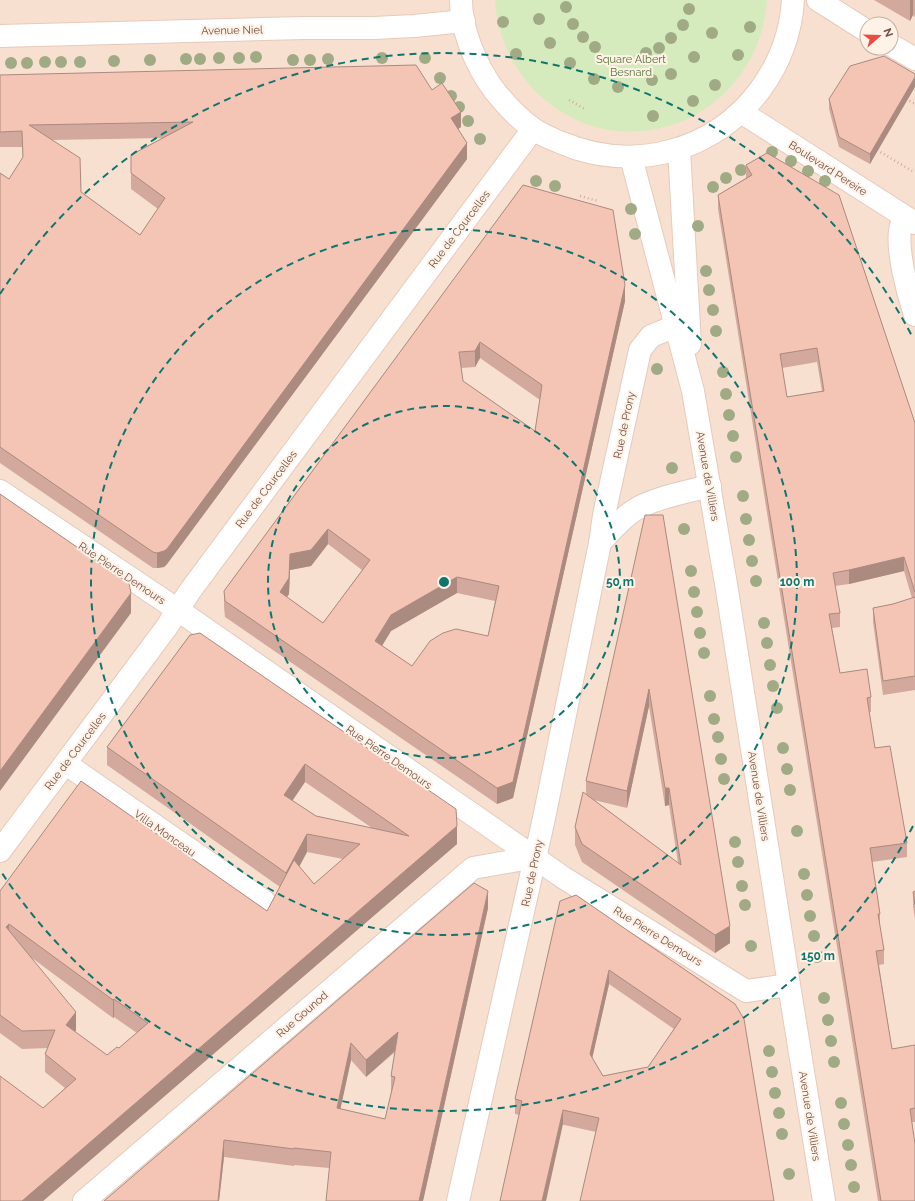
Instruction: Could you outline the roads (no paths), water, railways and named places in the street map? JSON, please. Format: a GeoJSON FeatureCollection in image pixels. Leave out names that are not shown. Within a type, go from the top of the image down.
{"type":"FeatureCollection","features":[{"type":"Feature","properties":{"kind":"street"},"geometry":{"type":"LineString","coordinates":[[461,0],[470,46],[478,65],[488,82],[514,113],[533,129],[576,149],[601,155],[631,157],[658,154],[695,143],[732,120],[741,112],[754,97],[774,68],[781,53],[791,19],[793,0]]}},
{"type":"Feature","properties":{"kind":"street"},"geometry":{"type":"LineString","coordinates":[[818,0],[859,26]]}},
{"type":"Feature","properties":{"kind":"street","name":"Avenue Niel"},"geometry":{"type":"LineString","coordinates":[[0,36],[304,28],[374,28],[464,21]]}},
{"type":"Feature","properties":{"kind":"street"},"geometry":{"type":"LineString","coordinates":[[899,50],[915,59]]}},
{"type":"Feature","properties":{"kind":"street","name":"Boulevard Pereire"},"geometry":{"type":"LineString","coordinates":[[741,112],[910,220]]}},
{"type":"Feature","properties":{"kind":"street","name":"Rue de Courcelles"},"geometry":{"type":"LineString","coordinates":[[0,851],[66,764],[178,610],[190,591],[533,129]]}},
{"type":"Feature","properties":{"kind":"street","name":"Avenue de Villiers"},"geometry":{"type":"LineString","coordinates":[[679,149],[693,391]]}},
{"type":"Feature","properties":{"kind":"street","name":"Avenue de Villiers"},"geometry":{"type":"LineString","coordinates":[[631,157],[693,391],[710,486],[824,1201]]}},
{"type":"Feature","properties":{"kind":"street"},"geometry":{"type":"LineString","coordinates":[[910,220],[901,226],[900,237],[902,261],[915,315]]}},
{"type":"Feature","properties":{"kind":"street","name":"Rue de Prony"},"geometry":{"type":"LineString","coordinates":[[458,1201],[535,857],[600,543],[604,515],[640,350],[651,336],[676,326]]}},
{"type":"Feature","properties":{"kind":"street"},"geometry":{"type":"LineString","coordinates":[[600,543],[623,519],[634,510],[675,494],[710,486]]}},
{"type":"Feature","properties":{"kind":"street","name":"Rue Pierre Demours"},"geometry":{"type":"LineString","coordinates":[[0,491],[178,610],[564,878],[746,991],[789,985]]}},
{"type":"Feature","properties":{"kind":"street","name":"Villa Monceau"},"geometry":{"type":"LineString","coordinates":[[66,764],[264,902]]}},
{"type":"Feature","properties":{"kind":"street","name":"Rue Gounod"},"geometry":{"type":"LineString","coordinates":[[84,1201],[473,868],[535,857]]}},
{"type":"Feature","properties":{"kind":"park label","name":"Square Albert Besnard"},"geometry":{"type":"Point","coordinates":[631,65]}}]}
